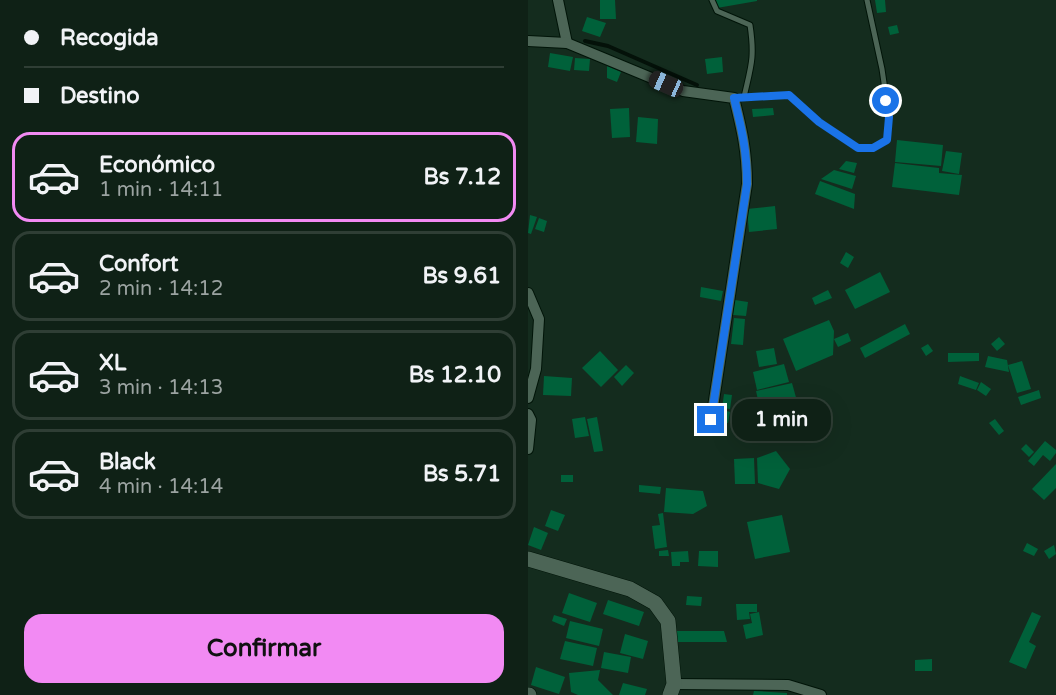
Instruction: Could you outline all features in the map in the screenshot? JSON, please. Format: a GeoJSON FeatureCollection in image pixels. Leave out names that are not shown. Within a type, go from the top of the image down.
{"type":"FeatureCollection","features":[{"type":"Feature","properties":{"kind":"street"},"geometry":{"type":"LineString","coordinates":[[558,0],[567,43]]}},
{"type":"Feature","properties":{"kind":"street"},"geometry":{"type":"LineString","coordinates":[[528,41],[567,43],[683,91],[739,98],[747,156],[747,184],[711,420]]}},
{"type":"Feature","properties":{"kind":"street"},"geometry":{"type":"LineString","coordinates":[[528,293],[539,320],[539,336],[536,369],[528,398]]}},
{"type":"Feature","properties":{"kind":"street"},"geometry":{"type":"LineString","coordinates":[[528,414],[531,420],[528,449]]}},
{"type":"Feature","properties":{"kind":"street"},"geometry":{"type":"LineString","coordinates":[[528,560],[630,589],[655,603],[668,621],[672,690],[788,685],[821,695]]}},
{"type":"Feature","properties":{"kind":"lane"},"geometry":{"type":"LineString","coordinates":[[712,0],[717,11],[750,25],[754,50],[751,75],[739,98]]}},
{"type":"Feature","properties":{"kind":"lane"},"geometry":{"type":"LineString","coordinates":[[739,98],[789,95],[819,122],[858,148],[873,148],[887,140],[889,117],[885,88],[867,0]]}},
{"type":"Feature","properties":{"kind":"building"},"geometry":{"type":"Polygon","coordinates":[[[600,0],[615,0],[616,19],[600,19],[600,0]]]}},
{"type":"Feature","properties":{"kind":"building"},"geometry":{"type":"Polygon","coordinates":[[[716,0],[757,0],[757,1],[717,8],[716,0]]]}},
{"type":"Feature","properties":{"kind":"building"},"geometry":{"type":"Polygon","coordinates":[[[875,0],[885,0],[886,12],[877,13],[875,0]]]}},
{"type":"Feature","properties":{"kind":"building"},"geometry":{"type":"Polygon","coordinates":[[[587,17],[606,23],[600,37],[582,31],[587,17]]]}},
{"type":"Feature","properties":{"kind":"building"},"geometry":{"type":"Polygon","coordinates":[[[897,25],[899,33],[890,35],[888,27],[897,25]]]}},
{"type":"Feature","properties":{"kind":"building"},"geometry":{"type":"Polygon","coordinates":[[[550,53],[573,57],[570,71],[548,67],[550,53]]]}},
{"type":"Feature","properties":{"kind":"building"},"geometry":{"type":"Polygon","coordinates":[[[722,57],[723,72],[707,74],[705,59],[722,57]]]}},
{"type":"Feature","properties":{"kind":"building"},"geometry":{"type":"Polygon","coordinates":[[[575,58],[590,59],[589,71],[574,70],[575,58]]]}},
{"type":"Feature","properties":{"kind":"building"},"geometry":{"type":"Polygon","coordinates":[[[607,66],[621,72],[617,82],[607,78],[607,66]]]}},
{"type":"Feature","properties":{"kind":"building"},"geometry":{"type":"Polygon","coordinates":[[[629,108],[630,137],[612,138],[610,109],[629,108]]]}},
{"type":"Feature","properties":{"kind":"building"},"geometry":{"type":"Polygon","coordinates":[[[773,108],[774,115],[753,117],[752,109],[773,108]]]}},
{"type":"Feature","properties":{"kind":"building"},"geometry":{"type":"Polygon","coordinates":[[[638,117],[658,119],[657,144],[636,142],[638,117]]]}},
{"type":"Feature","properties":{"kind":"building"},"geometry":{"type":"Polygon","coordinates":[[[897,140],[943,145],[941,166],[895,162],[897,140]]]}},
{"type":"Feature","properties":{"kind":"building"},"geometry":{"type":"Polygon","coordinates":[[[946,151],[962,153],[959,174],[942,171],[946,151]]]}},
{"type":"Feature","properties":{"kind":"building"},"geometry":{"type":"Polygon","coordinates":[[[846,161],[857,163],[854,173],[839,169],[846,161]]]}},
{"type":"Feature","properties":{"kind":"building"},"geometry":{"type":"Polygon","coordinates":[[[895,163],[939,168],[939,173],[962,175],[959,195],[892,187],[895,163]]]}},
{"type":"Feature","properties":{"kind":"building"},"geometry":{"type":"Polygon","coordinates":[[[834,170],[856,176],[852,189],[821,179],[834,170]]]}},
{"type":"Feature","properties":{"kind":"building"},"geometry":{"type":"Polygon","coordinates":[[[820,181],[855,194],[854,209],[815,194],[820,181]]]}},
{"type":"Feature","properties":{"kind":"building"},"geometry":{"type":"Polygon","coordinates":[[[775,206],[777,229],[749,232],[747,209],[775,206]]]}},
{"type":"Feature","properties":{"kind":"building"},"geometry":{"type":"Polygon","coordinates":[[[530,215],[537,217],[531,234],[528,233],[530,215]]]}},
{"type":"Feature","properties":{"kind":"building"},"geometry":{"type":"Polygon","coordinates":[[[539,218],[547,221],[544,232],[535,229],[539,218]]]}},
{"type":"Feature","properties":{"kind":"building"},"geometry":{"type":"Polygon","coordinates":[[[846,252],[854,257],[848,268],[840,263],[846,252]]]}},
{"type":"Feature","properties":{"kind":"building"},"geometry":{"type":"Polygon","coordinates":[[[880,272],[890,292],[855,309],[845,290],[880,272]]]}},
{"type":"Feature","properties":{"kind":"building"},"geometry":{"type":"Polygon","coordinates":[[[701,287],[723,291],[721,301],[700,297],[701,287]]]}},
{"type":"Feature","properties":{"kind":"building"},"geometry":{"type":"Polygon","coordinates":[[[828,290],[832,298],[815,305],[812,298],[828,290]]]}},
{"type":"Feature","properties":{"kind":"building"},"geometry":{"type":"Polygon","coordinates":[[[735,300],[748,302],[746,316],[733,315],[735,300]]]}},
{"type":"Feature","properties":{"kind":"building"},"geometry":{"type":"Polygon","coordinates":[[[734,318],[745,319],[743,345],[731,344],[734,318]]]}},
{"type":"Feature","properties":{"kind":"building"},"geometry":{"type":"Polygon","coordinates":[[[829,320],[834,331],[833,355],[796,371],[783,339],[829,320]]]}},
{"type":"Feature","properties":{"kind":"building"},"geometry":{"type":"Polygon","coordinates":[[[905,324],[910,334],[865,358],[860,348],[905,324]]]}},
{"type":"Feature","properties":{"kind":"building"},"geometry":{"type":"Polygon","coordinates":[[[848,333],[851,341],[838,347],[834,339],[848,333]]]}},
{"type":"Feature","properties":{"kind":"building"},"geometry":{"type":"Polygon","coordinates":[[[999,337],[1005,344],[997,351],[991,344],[999,337]]]}},
{"type":"Feature","properties":{"kind":"building"},"geometry":{"type":"Polygon","coordinates":[[[928,344],[933,351],[926,356],[921,348],[928,344]]]}},
{"type":"Feature","properties":{"kind":"building"},"geometry":{"type":"Polygon","coordinates":[[[774,348],[777,364],[759,367],[756,351],[774,348]]]}},
{"type":"Feature","properties":{"kind":"building"},"geometry":{"type":"Polygon","coordinates":[[[600,351],[618,370],[601,387],[582,368],[600,351]]]}},
{"type":"Feature","properties":{"kind":"building"},"geometry":{"type":"Polygon","coordinates":[[[948,353],[979,353],[979,361],[948,362],[948,353]]]}},
{"type":"Feature","properties":{"kind":"building"},"geometry":{"type":"Polygon","coordinates":[[[988,356],[1007,360],[1009,372],[985,367],[988,356]]]}},
{"type":"Feature","properties":{"kind":"building"},"geometry":{"type":"Polygon","coordinates":[[[1022,361],[1031,389],[1017,393],[1008,365],[1022,361]]]}},
{"type":"Feature","properties":{"kind":"building"},"geometry":{"type":"Polygon","coordinates":[[[784,364],[789,382],[757,390],[753,372],[784,364]]]}},
{"type":"Feature","properties":{"kind":"building"},"geometry":{"type":"Polygon","coordinates":[[[626,365],[634,373],[622,386],[614,377],[626,365]]]}},
{"type":"Feature","properties":{"kind":"building"},"geometry":{"type":"Polygon","coordinates":[[[544,376],[572,378],[571,396],[543,395],[544,376]]]}},
{"type":"Feature","properties":{"kind":"building"},"geometry":{"type":"Polygon","coordinates":[[[960,376],[979,383],[976,390],[958,384],[960,376]]]}},
{"type":"Feature","properties":{"kind":"building"},"geometry":{"type":"Polygon","coordinates":[[[981,382],[991,389],[986,396],[977,390],[981,382]]]}},
{"type":"Feature","properties":{"kind":"building"},"geometry":{"type":"Polygon","coordinates":[[[792,383],[797,401],[760,409],[756,391],[792,383]]]}},
{"type":"Feature","properties":{"kind":"building"},"geometry":{"type":"Polygon","coordinates":[[[1039,390],[1041,398],[1021,405],[1018,397],[1039,390]]]}},
{"type":"Feature","properties":{"kind":"building"},"geometry":{"type":"Polygon","coordinates":[[[724,394],[732,395],[730,409],[722,408],[724,394]]]}},
{"type":"Feature","properties":{"kind":"building"},"geometry":{"type":"Polygon","coordinates":[[[724,410],[730,412],[728,423],[721,422],[724,410]]]}},
{"type":"Feature","properties":{"kind":"building"},"geometry":{"type":"Polygon","coordinates":[[[585,417],[589,436],[575,438],[572,419],[585,417]]]}},
{"type":"Feature","properties":{"kind":"building"},"geometry":{"type":"Polygon","coordinates":[[[597,417],[603,451],[594,452],[587,419],[597,417]]]}},
{"type":"Feature","properties":{"kind":"building"},"geometry":{"type":"Polygon","coordinates":[[[995,419],[1004,431],[999,435],[989,423],[995,419]]]}},
{"type":"Feature","properties":{"kind":"building"},"geometry":{"type":"Polygon","coordinates":[[[1045,441],[1056,450],[1056,453],[1050,461],[1043,455],[1034,466],[1028,461],[1045,441]]]}},
{"type":"Feature","properties":{"kind":"building"},"geometry":{"type":"Polygon","coordinates":[[[1026,444],[1034,452],[1029,457],[1021,449],[1026,444]]]}},
{"type":"Feature","properties":{"kind":"building"},"geometry":{"type":"Polygon","coordinates":[[[776,451],[790,469],[779,489],[758,483],[757,458],[776,451]]]}},
{"type":"Feature","properties":{"kind":"building"},"geometry":{"type":"Polygon","coordinates":[[[754,458],[755,484],[735,484],[734,459],[754,458]]]}},
{"type":"Feature","properties":{"kind":"building"},"geometry":{"type":"Polygon","coordinates":[[[1056,464],[1056,488],[1044,500],[1032,489],[1056,464]]]}},
{"type":"Feature","properties":{"kind":"building"},"geometry":{"type":"Polygon","coordinates":[[[561,475],[573,475],[573,482],[561,482],[561,475]]]}},
{"type":"Feature","properties":{"kind":"building"},"geometry":{"type":"Polygon","coordinates":[[[639,485],[661,487],[660,494],[639,492],[639,485]]]}},
{"type":"Feature","properties":{"kind":"building"},"geometry":{"type":"Polygon","coordinates":[[[666,488],[703,491],[707,506],[693,514],[664,512],[666,488]]]}},
{"type":"Feature","properties":{"kind":"building"},"geometry":{"type":"Polygon","coordinates":[[[551,510],[565,515],[558,531],[545,526],[551,510]]]}},
{"type":"Feature","properties":{"kind":"building"},"geometry":{"type":"Polygon","coordinates":[[[663,513],[667,547],[655,549],[652,526],[660,525],[658,514],[663,513]]]}},
{"type":"Feature","properties":{"kind":"building"},"geometry":{"type":"Polygon","coordinates":[[[782,515],[790,552],[755,559],[747,522],[782,515]]]}},
{"type":"Feature","properties":{"kind":"building"},"geometry":{"type":"Polygon","coordinates":[[[534,527],[548,533],[541,550],[528,545],[534,527]]]}},
{"type":"Feature","properties":{"kind":"building"},"geometry":{"type":"Polygon","coordinates":[[[1027,543],[1038,549],[1034,556],[1023,551],[1027,543]]]}},
{"type":"Feature","properties":{"kind":"building"},"geometry":{"type":"Polygon","coordinates":[[[1054,545],[1056,554],[1049,559],[1044,551],[1054,545]]]}},
{"type":"Feature","properties":{"kind":"building"},"geometry":{"type":"Polygon","coordinates":[[[668,550],[669,556],[659,556],[659,551],[668,550]]]}},
{"type":"Feature","properties":{"kind":"building"},"geometry":{"type":"Polygon","coordinates":[[[688,551],[689,562],[680,562],[680,566],[672,566],[671,552],[688,551]]]}},
{"type":"Feature","properties":{"kind":"building"},"geometry":{"type":"Polygon","coordinates":[[[699,551],[718,551],[718,567],[698,566],[699,551]]]}},
{"type":"Feature","properties":{"kind":"building"},"geometry":{"type":"Polygon","coordinates":[[[569,593],[597,603],[590,622],[562,613],[569,593]]]}},
{"type":"Feature","properties":{"kind":"building"},"geometry":{"type":"Polygon","coordinates":[[[687,596],[702,597],[701,606],[686,605],[687,596]]]}},
{"type":"Feature","properties":{"kind":"building"},"geometry":{"type":"Polygon","coordinates":[[[608,600],[644,612],[639,626],[603,614],[608,600]]]}},
{"type":"Feature","properties":{"kind":"building"},"geometry":{"type":"Polygon","coordinates":[[[736,604],[757,604],[757,612],[749,612],[750,619],[737,620],[736,604]]]}},
{"type":"Feature","properties":{"kind":"building"},"geometry":{"type":"Polygon","coordinates":[[[759,612],[763,635],[746,639],[743,625],[752,623],[750,614],[759,612]]]}},
{"type":"Feature","properties":{"kind":"building"},"geometry":{"type":"Polygon","coordinates":[[[1032,612],[1041,616],[1029,642],[1036,646],[1026,669],[1009,662],[1032,612]]]}},
{"type":"Feature","properties":{"kind":"building"},"geometry":{"type":"Polygon","coordinates":[[[554,615],[567,619],[564,626],[552,621],[554,615]]]}},
{"type":"Feature","properties":{"kind":"building"},"geometry":{"type":"Polygon","coordinates":[[[570,621],[603,629],[599,646],[566,638],[570,621]]]}},
{"type":"Feature","properties":{"kind":"building"},"geometry":{"type":"Polygon","coordinates":[[[677,631],[724,631],[727,642],[677,642],[677,631]]]}},
{"type":"Feature","properties":{"kind":"building"},"geometry":{"type":"Polygon","coordinates":[[[625,634],[648,641],[643,659],[620,653],[625,634]]]}},
{"type":"Feature","properties":{"kind":"building"},"geometry":{"type":"Polygon","coordinates":[[[565,641],[597,648],[593,666],[560,659],[565,641]]]}},
{"type":"Feature","properties":{"kind":"building"},"geometry":{"type":"Polygon","coordinates":[[[604,652],[631,657],[628,673],[601,668],[604,652]]]}},
{"type":"Feature","properties":{"kind":"building"},"geometry":{"type":"Polygon","coordinates":[[[932,659],[932,671],[915,671],[915,660],[932,659]]]}},
{"type":"Feature","properties":{"kind":"building"},"geometry":{"type":"Polygon","coordinates":[[[536,667],[565,677],[559,694],[531,685],[536,667]]]}},
{"type":"Feature","properties":{"kind":"building"},"geometry":{"type":"Polygon","coordinates":[[[600,670],[598,680],[613,695],[578,695],[571,692],[569,673],[600,670]]]}},
{"type":"Feature","properties":{"kind":"building"},"geometry":{"type":"Polygon","coordinates":[[[623,683],[647,689],[645,695],[619,695],[623,683]]]}},
{"type":"Feature","properties":{"kind":"building"},"geometry":{"type":"Polygon","coordinates":[[[754,691],[787,693],[787,695],[753,695],[754,691]]]}},
{"type":"Feature","properties":{"kind":"waterway"},"geometry":{"type":"LineString","coordinates":[[585,41],[608,46],[697,85]]}},
{"type":"Feature","properties":{"kind":"route"},"geometry":{"type":"LineString","coordinates":[[711,420],[747,184],[745,140],[734,98],[789,95],[819,122],[858,148],[873,148],[887,140],[889,117],[886,101]]}}]}
